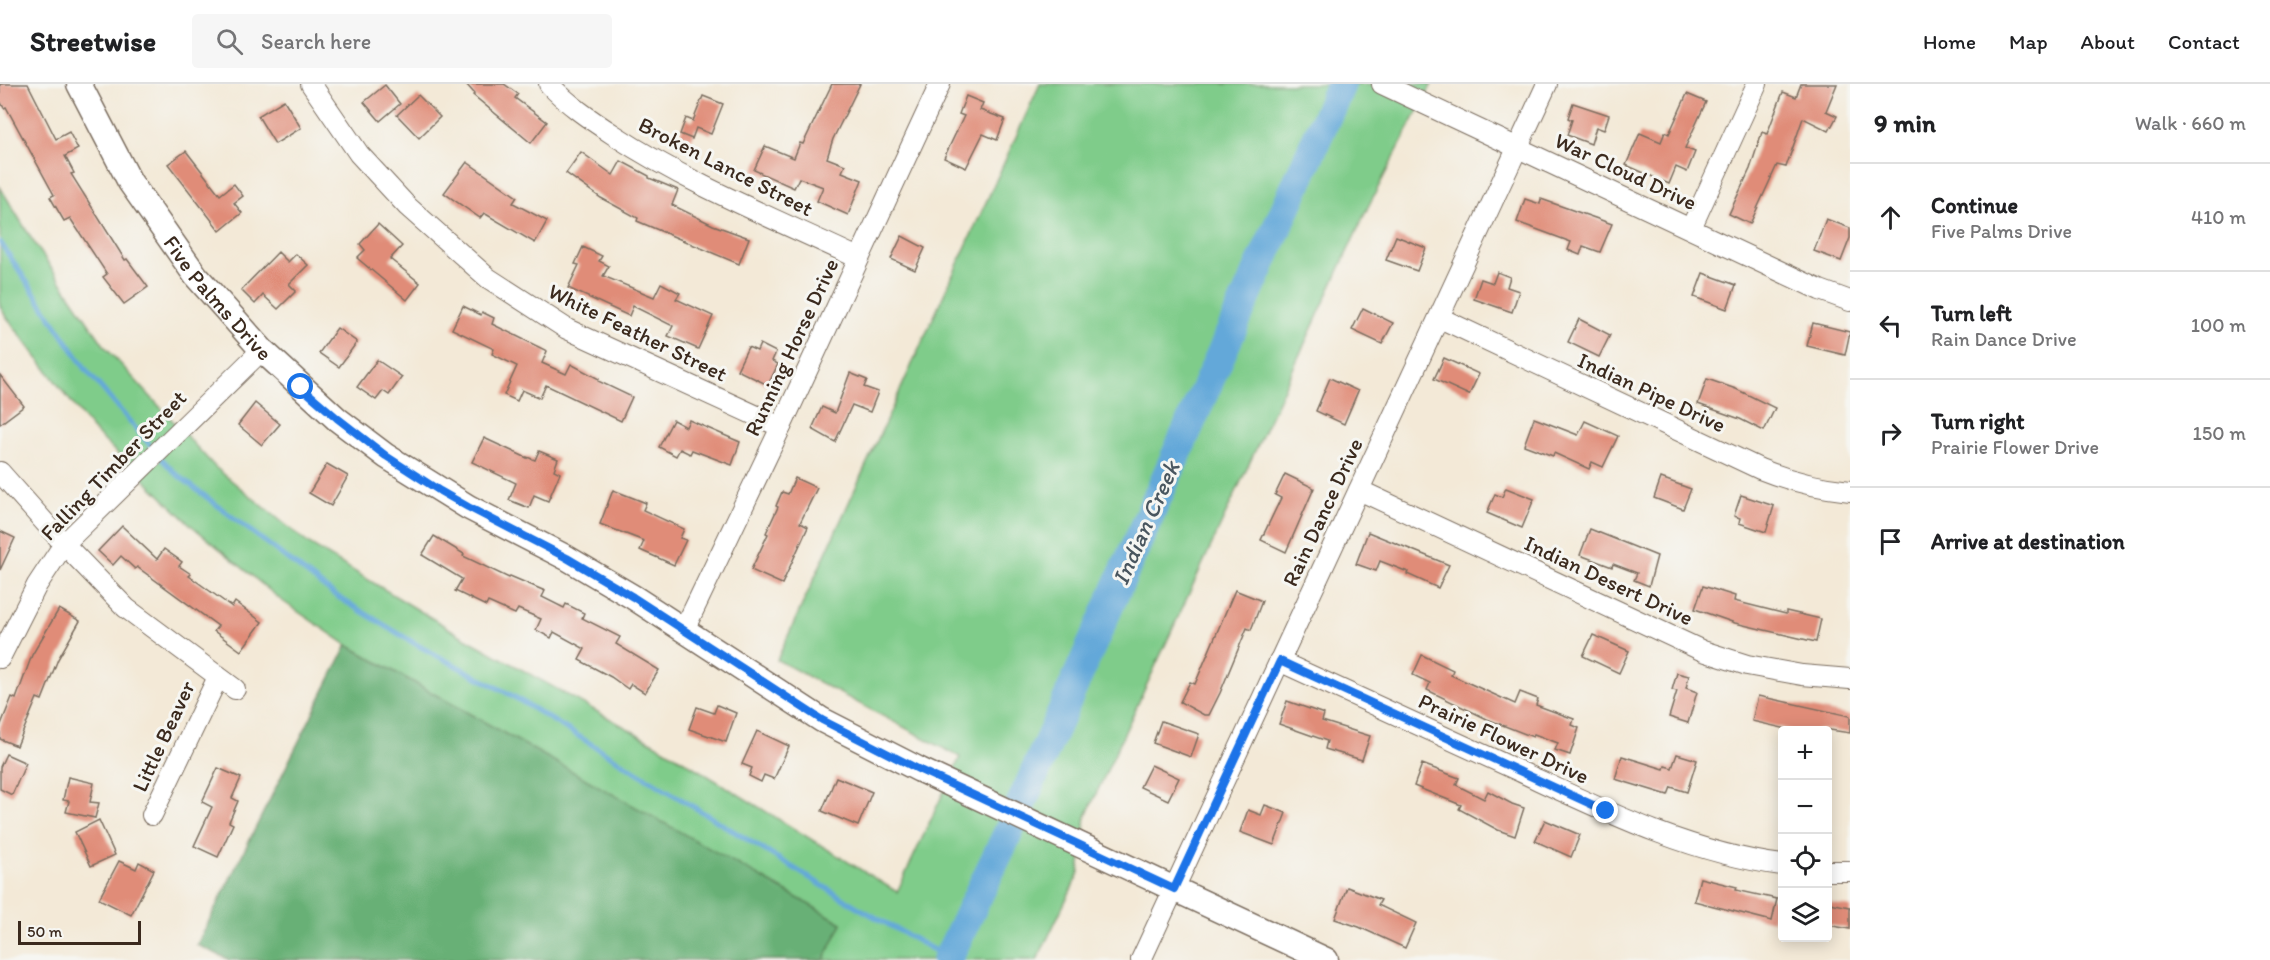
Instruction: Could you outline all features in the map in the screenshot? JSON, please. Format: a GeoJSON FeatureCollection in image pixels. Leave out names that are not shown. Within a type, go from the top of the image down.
{"type":"FeatureCollection","features":[{"type":"Feature","properties":{"kind":"street","name":"Five Palms Drive"},"geometry":{"type":"LineString","coordinates":[[78,84],[130,182],[176,250],[219,303],[262,350],[337,418],[386,456],[468,507],[567,558],[684,630],[822,720],[959,789],[1326,960]]}},
{"type":"Feature","properties":{"kind":"street","name":"White Feather Street"},"geometry":{"type":"LineString","coordinates":[[311,84],[359,154],[407,206],[488,278],[567,329],[781,428]]}},
{"type":"Feature","properties":{"kind":"street","name":"Broken Lance Street"},"geometry":{"type":"LineString","coordinates":[[549,84],[592,121],[642,153],[691,180],[858,258]]}},
{"type":"Feature","properties":{"kind":"street","name":"War Cloud Drive"},"geometry":{"type":"LineString","coordinates":[[1382,84],[1820,290],[1850,301]]}},
{"type":"Feature","properties":{"kind":"street","name":"Rain Dance Drive"},"geometry":{"type":"LineString","coordinates":[[1141,960],[1547,84]]}},
{"type":"Feature","properties":{"kind":"street"},"geometry":{"type":"LineString","coordinates":[[1691,228],[1757,84]]}},
{"type":"Feature","properties":{"kind":"street","name":"Running Horse Drive"},"geometry":{"type":"LineString","coordinates":[[684,630],[781,428],[935,86]]}},
{"type":"Feature","properties":{"kind":"street","name":"Indian Pipe Drive"},"geometry":{"type":"LineString","coordinates":[[1440,318],[1760,469],[1786,479],[1821,488],[1850,491]]}},
{"type":"Feature","properties":{"kind":"street","name":"Falling Timber Street"},"geometry":{"type":"LineString","coordinates":[[0,658],[37,585],[64,544],[262,350]]}},
{"type":"Feature","properties":{"kind":"street"},"geometry":{"type":"LineString","coordinates":[[0,472],[64,544],[126,608],[236,689]]}},
{"type":"Feature","properties":{"kind":"street","name":"Indian Desert Drive"},"geometry":{"type":"LineString","coordinates":[[1359,490],[1703,651],[1747,665],[1802,675],[1850,679]]}},
{"type":"Feature","properties":{"kind":"street","name":"Prairie Flower Drive"},"geometry":{"type":"LineString","coordinates":[[1280,661],[1606,811],[1668,837],[1732,855],[1778,864]]}},
{"type":"Feature","properties":{"kind":"street","name":"Little Beaver"},"geometry":{"type":"LineString","coordinates":[[152,815],[218,677]]}},
{"type":"Feature","properties":{"kind":"street"},"geometry":{"type":"LineString","coordinates":[[1832,871],[1850,872]]}},
{"type":"Feature","properties":{"kind":"green space"},"geometry":{"type":"Polygon","coordinates":[[[1040,84],[1432,84],[1368,207],[1086,816],[1079,873],[1037,960],[824,960],[842,923],[347,645],[281,600],[192,526],[91,428],[0,306],[0,187],[31,238],[106,348],[215,467],[309,544],[458,634],[666,750],[897,892],[960,757],[777,660],[1040,84]]]}},
{"type":"Feature","properties":{"kind":"green space"},"geometry":{"type":"Polygon","coordinates":[[[347,645],[842,923],[824,960],[230,960],[197,945],[347,645]]]}},
{"type":"Feature","properties":{"kind":"building"},"geometry":{"type":"Polygon","coordinates":[[[0,84],[28,84],[56,139],[69,132],[78,149],[65,156],[74,173],[71,174],[125,260],[127,259],[148,287],[124,304],[103,277],[107,274],[70,218],[64,221],[50,197],[54,195],[6,107],[4,108],[0,101],[0,84]]]}},
{"type":"Feature","properties":{"kind":"building"},"geometry":{"type":"Polygon","coordinates":[[[466,84],[504,84],[518,94],[515,98],[547,122],[531,143],[473,95],[474,93],[466,84]]]}},
{"type":"Feature","properties":{"kind":"building"},"geometry":{"type":"Polygon","coordinates":[[[832,84],[860,84],[833,139],[827,158],[845,165],[842,172],[862,180],[848,215],[817,201],[823,187],[799,178],[794,188],[754,170],[765,146],[794,158],[832,84]]]}},
{"type":"Feature","properties":{"kind":"building"},"geometry":{"type":"Polygon","coordinates":[[[1801,84],[1837,84],[1826,111],[1837,116],[1829,131],[1803,118],[1786,167],[1777,165],[1750,224],[1729,214],[1750,169],[1762,132],[1767,134],[1783,92],[1796,97],[1801,84]]]}},
{"type":"Feature","properties":{"kind":"building"},"geometry":{"type":"Polygon","coordinates":[[[385,85],[400,104],[380,121],[364,102],[385,85]]]}},
{"type":"Feature","properties":{"kind":"building"},"geometry":{"type":"Polygon","coordinates":[[[1687,94],[1706,102],[1685,148],[1695,152],[1687,172],[1676,167],[1669,184],[1626,165],[1640,133],[1661,142],[1665,132],[1669,134],[1687,94]]]}},
{"type":"Feature","properties":{"kind":"building"},"geometry":{"type":"Polygon","coordinates":[[[418,95],[440,117],[419,138],[397,115],[418,95]]]}},
{"type":"Feature","properties":{"kind":"building"},"geometry":{"type":"Polygon","coordinates":[[[703,96],[723,104],[711,134],[696,128],[692,139],[680,134],[686,118],[693,121],[703,96]]]}},
{"type":"Feature","properties":{"kind":"building"},"geometry":{"type":"Polygon","coordinates":[[[966,96],[983,103],[980,110],[1005,119],[997,140],[983,134],[966,168],[944,158],[964,116],[959,114],[966,96]]]}},
{"type":"Feature","properties":{"kind":"building"},"geometry":{"type":"Polygon","coordinates":[[[284,100],[301,128],[275,144],[258,116],[284,100]]]}},
{"type":"Feature","properties":{"kind":"building"},"geometry":{"type":"Polygon","coordinates":[[[1573,103],[1609,115],[1604,130],[1596,127],[1591,144],[1567,135],[1572,120],[1568,118],[1573,103]]]}},
{"type":"Feature","properties":{"kind":"building"},"geometry":{"type":"Polygon","coordinates":[[[186,151],[220,195],[234,184],[243,196],[234,203],[242,213],[220,231],[168,164],[186,151]]]}},
{"type":"Feature","properties":{"kind":"building"},"geometry":{"type":"Polygon","coordinates":[[[581,152],[613,175],[621,161],[649,178],[678,190],[672,205],[713,225],[749,238],[739,264],[637,221],[638,218],[601,198],[566,173],[581,152]]]}},
{"type":"Feature","properties":{"kind":"building"},"geometry":{"type":"Polygon","coordinates":[[[467,162],[517,197],[513,203],[547,221],[535,243],[484,213],[480,218],[444,193],[467,162]]]}},
{"type":"Feature","properties":{"kind":"building"},"geometry":{"type":"Polygon","coordinates":[[[1525,199],[1540,204],[1541,199],[1612,224],[1600,252],[1583,246],[1580,255],[1568,250],[1571,242],[1517,222],[1525,199]]]}},
{"type":"Feature","properties":{"kind":"building"},"geometry":{"type":"Polygon","coordinates":[[[1826,219],[1850,228],[1850,238],[1841,261],[1814,251],[1826,219]]]}},
{"type":"Feature","properties":{"kind":"building"},"geometry":{"type":"Polygon","coordinates":[[[378,224],[402,246],[390,259],[420,283],[407,300],[357,258],[365,250],[360,244],[378,224]]]}},
{"type":"Feature","properties":{"kind":"building"},"geometry":{"type":"Polygon","coordinates":[[[902,236],[925,248],[915,270],[891,259],[902,236]]]}},
{"type":"Feature","properties":{"kind":"building"},"geometry":{"type":"Polygon","coordinates":[[[1396,236],[1426,248],[1417,271],[1386,260],[1396,236]]]}},
{"type":"Feature","properties":{"kind":"building"},"geometry":{"type":"Polygon","coordinates":[[[583,247],[602,256],[599,261],[609,266],[603,276],[654,297],[661,283],[680,293],[676,299],[713,316],[698,349],[668,336],[673,326],[633,306],[629,316],[568,288],[579,265],[575,264],[583,247]]]}},
{"type":"Feature","properties":{"kind":"building"},"geometry":{"type":"Polygon","coordinates":[[[278,252],[288,262],[296,254],[308,265],[289,284],[296,291],[278,309],[263,295],[255,304],[241,290],[278,252]]]}},
{"type":"Feature","properties":{"kind":"building"},"geometry":{"type":"Polygon","coordinates":[[[1497,272],[1510,277],[1507,287],[1519,291],[1512,312],[1474,299],[1481,279],[1493,283],[1497,272]]]}},
{"type":"Feature","properties":{"kind":"building"},"geometry":{"type":"Polygon","coordinates":[[[1703,273],[1736,285],[1727,309],[1694,297],[1703,273]]]}},
{"type":"Feature","properties":{"kind":"building"},"geometry":{"type":"Polygon","coordinates":[[[463,306],[481,315],[482,312],[494,318],[492,324],[547,351],[542,363],[566,374],[571,364],[599,379],[598,381],[632,397],[621,421],[546,385],[540,398],[522,390],[517,401],[504,395],[517,366],[492,354],[494,349],[452,329],[463,306]]]}},
{"type":"Feature","properties":{"kind":"building"},"geometry":{"type":"Polygon","coordinates":[[[1363,308],[1393,323],[1382,344],[1352,330],[1363,308]]]}},
{"type":"Feature","properties":{"kind":"building"},"geometry":{"type":"Polygon","coordinates":[[[1579,319],[1610,335],[1599,357],[1568,342],[1579,319]]]}},
{"type":"Feature","properties":{"kind":"building"},"geometry":{"type":"Polygon","coordinates":[[[1813,323],[1850,332],[1845,355],[1807,346],[1813,323]]]}},
{"type":"Feature","properties":{"kind":"building"},"geometry":{"type":"Polygon","coordinates":[[[337,328],[357,342],[339,367],[319,353],[337,328]]]}},
{"type":"Feature","properties":{"kind":"building"},"geometry":{"type":"Polygon","coordinates":[[[760,344],[776,352],[772,361],[778,364],[768,385],[737,370],[748,347],[757,351],[760,344]]]}},
{"type":"Feature","properties":{"kind":"building"},"geometry":{"type":"Polygon","coordinates":[[[1444,358],[1479,374],[1469,395],[1434,379],[1444,358]]]}},
{"type":"Feature","properties":{"kind":"building"},"geometry":{"type":"Polygon","coordinates":[[[377,360],[402,377],[389,395],[383,391],[376,400],[357,387],[377,360]]]}},
{"type":"Feature","properties":{"kind":"building"},"geometry":{"type":"Polygon","coordinates":[[[850,373],[867,380],[864,387],[878,392],[870,412],[852,405],[835,442],[812,429],[822,407],[835,413],[850,373]]]}},
{"type":"Feature","properties":{"kind":"building"},"geometry":{"type":"Polygon","coordinates":[[[0,375],[24,406],[0,424],[0,375]]]}},
{"type":"Feature","properties":{"kind":"building"},"geometry":{"type":"Polygon","coordinates":[[[1330,378],[1358,391],[1344,424],[1316,411],[1330,378]]]}},
{"type":"Feature","properties":{"kind":"building"},"geometry":{"type":"Polygon","coordinates":[[[1707,379],[1736,389],[1775,408],[1764,431],[1740,419],[1698,404],[1707,379]]]}},
{"type":"Feature","properties":{"kind":"building"},"geometry":{"type":"Polygon","coordinates":[[[255,403],[280,424],[262,445],[238,425],[255,403]]]}},
{"type":"Feature","properties":{"kind":"building"},"geometry":{"type":"Polygon","coordinates":[[[1534,418],[1578,435],[1585,421],[1618,436],[1603,467],[1592,462],[1589,469],[1554,453],[1553,456],[1524,445],[1534,418]]]}},
{"type":"Feature","properties":{"kind":"building"},"geometry":{"type":"Polygon","coordinates":[[[673,420],[686,427],[689,420],[740,442],[732,465],[692,450],[690,454],[680,449],[676,456],[659,447],[673,420]]]}},
{"type":"Feature","properties":{"kind":"building"},"geometry":{"type":"Polygon","coordinates":[[[484,438],[527,458],[535,460],[539,451],[558,459],[554,470],[560,473],[548,501],[534,495],[529,508],[509,500],[516,483],[472,462],[484,438]]]}},
{"type":"Feature","properties":{"kind":"building"},"geometry":{"type":"Polygon","coordinates":[[[327,464],[348,476],[331,506],[309,493],[327,464]]]}},
{"type":"Feature","properties":{"kind":"building"},"geometry":{"type":"Polygon","coordinates":[[[1285,474],[1314,488],[1286,552],[1261,540],[1281,498],[1275,495],[1285,474]]]}},
{"type":"Feature","properties":{"kind":"building"},"geometry":{"type":"Polygon","coordinates":[[[795,478],[817,488],[800,523],[808,527],[782,584],[751,570],[768,534],[766,533],[782,492],[788,494],[795,478]]]}},
{"type":"Feature","properties":{"kind":"building"},"geometry":{"type":"Polygon","coordinates":[[[1661,478],[1691,489],[1683,509],[1654,498],[1661,478]]]}},
{"type":"Feature","properties":{"kind":"building"},"geometry":{"type":"Polygon","coordinates":[[[1506,488],[1534,499],[1522,528],[1487,513],[1495,494],[1502,497],[1506,488]]]}},
{"type":"Feature","properties":{"kind":"building"},"geometry":{"type":"Polygon","coordinates":[[[613,490],[646,503],[643,510],[684,529],[680,538],[686,540],[674,565],[640,550],[644,541],[600,524],[613,490]]]}},
{"type":"Feature","properties":{"kind":"building"},"geometry":{"type":"Polygon","coordinates":[[[1741,495],[1774,506],[1766,532],[1739,523],[1740,518],[1734,516],[1741,495]]]}},
{"type":"Feature","properties":{"kind":"building"},"geometry":{"type":"Polygon","coordinates":[[[122,526],[157,559],[164,549],[182,562],[179,566],[191,574],[189,576],[232,607],[235,602],[262,622],[241,651],[214,631],[218,626],[137,567],[135,569],[121,556],[113,565],[98,551],[122,526]]]}},
{"type":"Feature","properties":{"kind":"building"},"geometry":{"type":"Polygon","coordinates":[[[1590,529],[1657,556],[1649,586],[1634,580],[1637,573],[1613,564],[1612,567],[1580,555],[1590,529]]]}},
{"type":"Feature","properties":{"kind":"building"},"geometry":{"type":"Polygon","coordinates":[[[0,531],[15,538],[0,570],[0,531]]]}},
{"type":"Feature","properties":{"kind":"building"},"geometry":{"type":"Polygon","coordinates":[[[1368,532],[1449,565],[1438,588],[1407,574],[1408,572],[1380,561],[1376,571],[1356,564],[1368,532]]]}},
{"type":"Feature","properties":{"kind":"building"},"geometry":{"type":"Polygon","coordinates":[[[434,536],[464,554],[463,556],[509,578],[510,576],[545,591],[542,597],[564,608],[566,604],[584,613],[582,618],[620,637],[616,644],[659,670],[645,693],[631,684],[628,689],[579,660],[585,649],[554,632],[551,638],[536,630],[541,619],[518,609],[515,614],[488,602],[486,606],[455,591],[462,579],[422,555],[434,536]]]}},
{"type":"Feature","properties":{"kind":"building"},"geometry":{"type":"Polygon","coordinates":[[[1703,586],[1735,596],[1734,601],[1786,614],[1786,611],[1821,619],[1816,642],[1735,623],[1695,609],[1703,586]]]}},
{"type":"Feature","properties":{"kind":"building"},"geometry":{"type":"Polygon","coordinates":[[[1235,590],[1262,601],[1251,630],[1247,628],[1209,715],[1204,715],[1180,702],[1190,682],[1195,684],[1235,590]]]}},
{"type":"Feature","properties":{"kind":"building"},"geometry":{"type":"Polygon","coordinates":[[[59,609],[80,621],[58,659],[42,700],[37,698],[17,746],[0,739],[0,727],[12,697],[16,699],[32,655],[59,609]]]}},
{"type":"Feature","properties":{"kind":"building"},"geometry":{"type":"Polygon","coordinates":[[[1593,635],[1629,651],[1619,673],[1583,656],[1593,635]]]}},
{"type":"Feature","properties":{"kind":"building"},"geometry":{"type":"Polygon","coordinates":[[[1422,655],[1453,670],[1451,675],[1515,704],[1520,692],[1538,699],[1536,705],[1574,719],[1572,725],[1579,728],[1570,755],[1555,750],[1558,743],[1534,734],[1533,737],[1487,719],[1427,690],[1430,683],[1413,675],[1422,655]]]}},
{"type":"Feature","properties":{"kind":"building"},"geometry":{"type":"Polygon","coordinates":[[[1677,673],[1689,676],[1686,688],[1697,692],[1688,723],[1669,717],[1677,691],[1672,690],[1677,673]]]}},
{"type":"Feature","properties":{"kind":"building"},"geometry":{"type":"Polygon","coordinates":[[[1758,696],[1850,716],[1850,733],[1832,730],[1832,726],[1778,727],[1752,721],[1758,696]]]}},
{"type":"Feature","properties":{"kind":"building"},"geometry":{"type":"Polygon","coordinates":[[[1287,701],[1324,714],[1322,721],[1370,736],[1362,760],[1325,749],[1327,741],[1279,724],[1287,701]]]}},
{"type":"Feature","properties":{"kind":"building"},"geometry":{"type":"Polygon","coordinates":[[[717,705],[736,713],[726,742],[689,729],[697,707],[714,713],[717,705]]]}},
{"type":"Feature","properties":{"kind":"building"},"geometry":{"type":"Polygon","coordinates":[[[1161,721],[1199,734],[1191,757],[1153,743],[1161,721]]]}},
{"type":"Feature","properties":{"kind":"building"},"geometry":{"type":"Polygon","coordinates":[[[757,731],[789,746],[774,779],[764,775],[761,782],[749,776],[752,768],[742,764],[757,731]]]}},
{"type":"Feature","properties":{"kind":"building"},"geometry":{"type":"Polygon","coordinates":[[[6,754],[26,763],[12,795],[0,789],[0,767],[6,754]]]}},
{"type":"Feature","properties":{"kind":"building"},"geometry":{"type":"Polygon","coordinates":[[[1677,754],[1697,760],[1687,792],[1671,787],[1668,795],[1615,779],[1622,756],[1664,769],[1665,766],[1672,768],[1677,754]]]}},
{"type":"Feature","properties":{"kind":"building"},"geometry":{"type":"Polygon","coordinates":[[[1422,764],[1459,778],[1456,785],[1484,799],[1488,791],[1524,808],[1515,836],[1498,830],[1459,809],[1461,805],[1414,786],[1422,764]]]}},
{"type":"Feature","properties":{"kind":"building"},"geometry":{"type":"Polygon","coordinates":[[[1151,765],[1179,778],[1168,800],[1140,787],[1151,765]]]}},
{"type":"Feature","properties":{"kind":"building"},"geometry":{"type":"Polygon","coordinates":[[[218,768],[241,778],[232,798],[238,801],[229,822],[233,824],[218,857],[194,846],[212,807],[202,802],[218,768]]]}},
{"type":"Feature","properties":{"kind":"building"},"geometry":{"type":"Polygon","coordinates":[[[68,777],[94,783],[90,802],[99,803],[95,818],[66,812],[69,801],[63,800],[68,777]]]}},
{"type":"Feature","properties":{"kind":"building"},"geometry":{"type":"Polygon","coordinates":[[[836,777],[872,792],[858,826],[822,811],[836,777]]]}},
{"type":"Feature","properties":{"kind":"building"},"geometry":{"type":"Polygon","coordinates":[[[1265,805],[1286,813],[1274,845],[1240,832],[1248,810],[1261,815],[1265,805]]]}},
{"type":"Feature","properties":{"kind":"building"},"geometry":{"type":"Polygon","coordinates":[[[99,820],[115,855],[91,866],[75,832],[99,820]]]}},
{"type":"Feature","properties":{"kind":"building"},"geometry":{"type":"Polygon","coordinates":[[[1545,820],[1580,835],[1571,857],[1535,841],[1545,820]]]}},
{"type":"Feature","properties":{"kind":"building"},"geometry":{"type":"Polygon","coordinates":[[[119,861],[136,869],[139,862],[154,870],[131,915],[99,899],[119,861]]]}},
{"type":"Feature","properties":{"kind":"building"},"geometry":{"type":"Polygon","coordinates":[[[1700,878],[1737,887],[1736,890],[1777,899],[1772,921],[1694,901],[1700,878]]]}},
{"type":"Feature","properties":{"kind":"building"},"geometry":{"type":"Polygon","coordinates":[[[1347,887],[1381,900],[1378,905],[1416,923],[1405,948],[1335,919],[1347,887]]]}},
{"type":"Feature","properties":{"kind":"building"},"geometry":{"type":"Polygon","coordinates":[[[1832,903],[1850,907],[1850,929],[1832,926],[1832,903]]]}},
{"type":"Feature","properties":{"kind":"waterway","name":"Indian Creek"},"geometry":{"type":"LineString","coordinates":[[947,960],[1008,833],[1341,84]]}},
{"type":"Feature","properties":{"kind":"waterway"},"geometry":{"type":"LineString","coordinates":[[0,242],[87,371],[154,450]]}},
{"type":"Feature","properties":{"kind":"waterway"},"geometry":{"type":"LineString","coordinates":[[160,457],[175,473],[333,594],[419,646],[511,695],[859,908],[948,958]]}},
{"type":"Feature","properties":{"kind":"route"},"geometry":{"type":"LineString","coordinates":[[301,387],[386,456],[440,491],[567,558],[633,597],[822,720],[920,770],[1174,889],[1280,661],[1606,811]]}}]}
